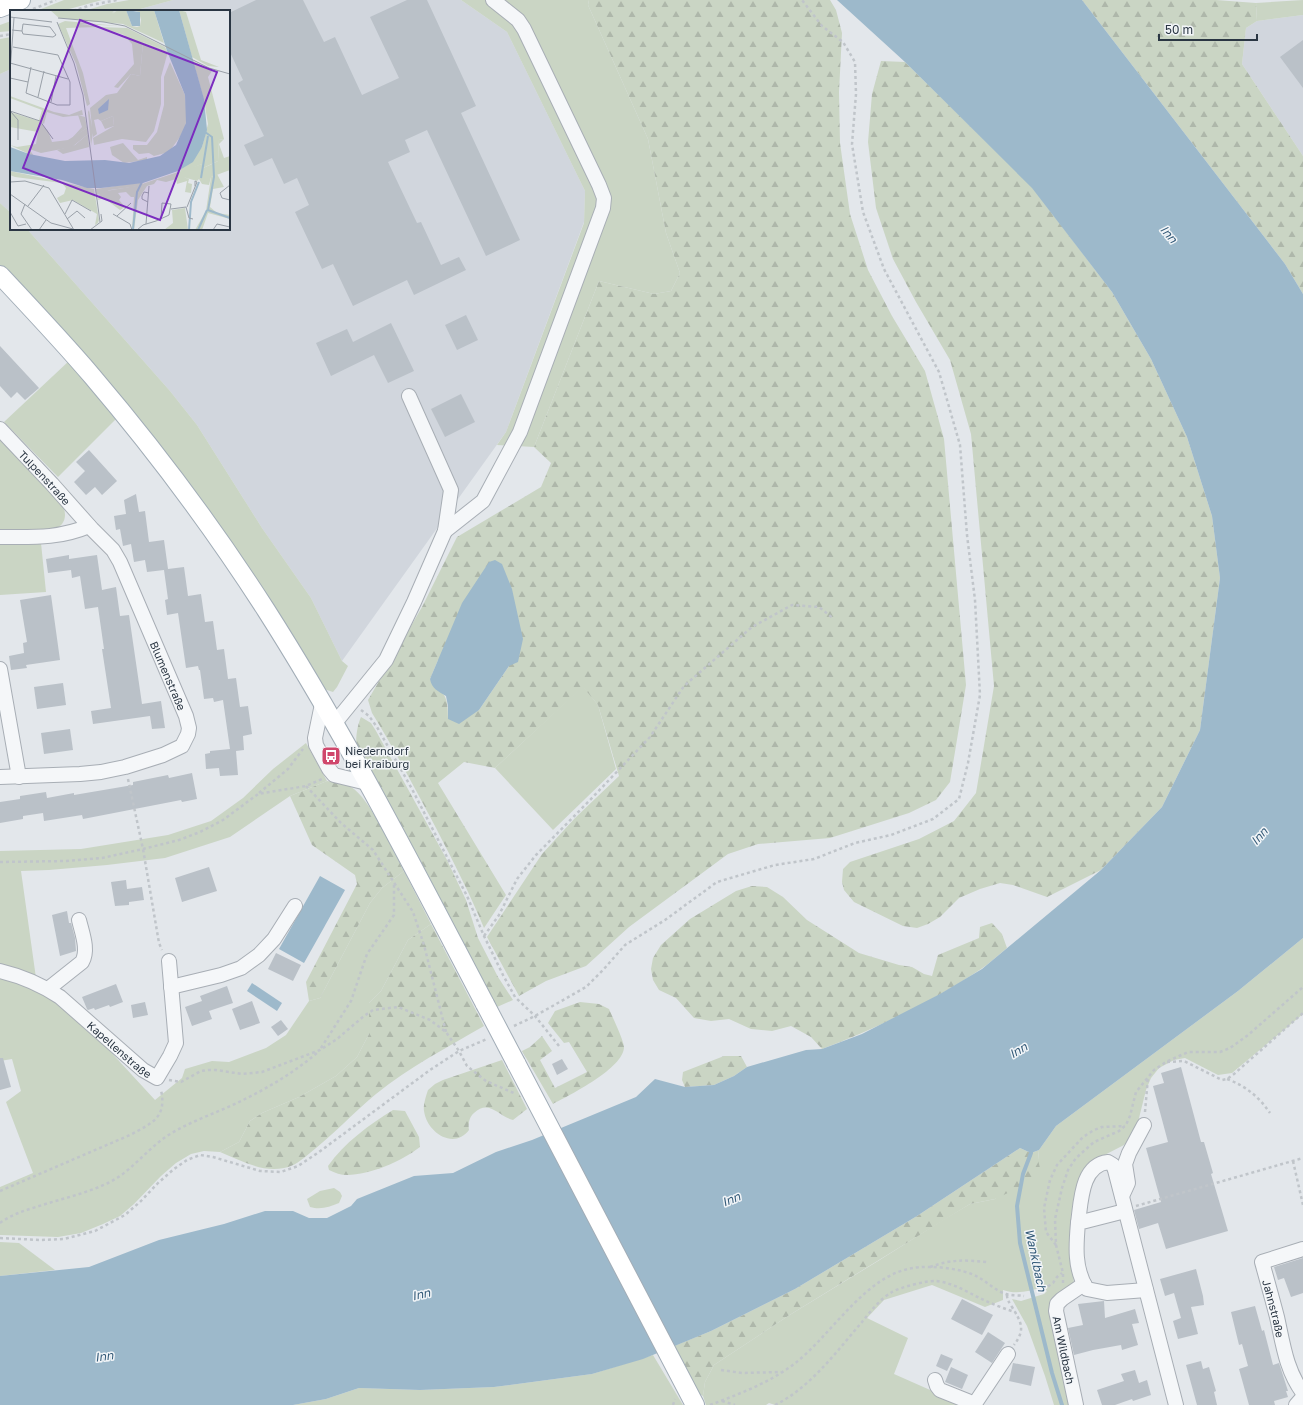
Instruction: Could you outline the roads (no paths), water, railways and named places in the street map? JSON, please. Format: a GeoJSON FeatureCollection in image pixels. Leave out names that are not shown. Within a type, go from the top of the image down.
{"type":"FeatureCollection","features":[{"type":"Feature","properties":{"kind":"main road"},"geometry":{"type":"LineString","coordinates":[[0,8],[21,0]]}},
{"type":"Feature","properties":{"kind":"main road"},"geometry":{"type":"LineString","coordinates":[[0,275],[92,376],[134,426],[216,537],[265,610],[334,724],[367,783],[486,1004],[516,1063],[526,1096],[694,1405]]}},
{"type":"Feature","properties":{"kind":"street"},"geometry":{"type":"LineString","coordinates":[[445,531],[483,501],[520,432],[603,208],[604,198],[600,185],[524,29],[518,20],[493,0]]}},
{"type":"Feature","properties":{"kind":"street"},"geometry":{"type":"LineString","coordinates":[[334,724],[386,660],[414,602],[445,531],[451,490],[409,396]]}},
{"type":"Feature","properties":{"kind":"street","name":"Tulpenstraße"},"geometry":{"type":"LineString","coordinates":[[0,429],[89,526]]}},
{"type":"Feature","properties":{"kind":"street"},"geometry":{"type":"LineString","coordinates":[[0,538],[62,535],[89,526]]}},
{"type":"Feature","properties":{"kind":"street","name":"Blumenstraße"},"geometry":{"type":"LineString","coordinates":[[0,777],[80,774],[125,767],[182,746],[188,734],[188,724],[120,562],[113,550],[89,526]]}},
{"type":"Feature","properties":{"kind":"street"},"geometry":{"type":"LineString","coordinates":[[0,669],[18,777]]}},
{"type":"Feature","properties":{"kind":"street"},"geometry":{"type":"LineString","coordinates":[[322,704],[315,738],[316,745],[329,769],[334,775],[367,783]]}},
{"type":"Feature","properties":{"kind":"street"},"geometry":{"type":"LineString","coordinates":[[171,987],[221,975],[241,968],[259,955],[274,939],[295,906]]}},
{"type":"Feature","properties":{"kind":"street"},"geometry":{"type":"LineString","coordinates":[[48,989],[85,958],[79,920]]}},
{"type":"Feature","properties":{"kind":"street","name":"Kapellenstraße"},"geometry":{"type":"LineString","coordinates":[[0,971],[24,978],[48,989],[73,1008],[142,1070],[157,1078],[176,1043],[167,957]]}},
{"type":"Feature","properties":{"kind":"street"},"geometry":{"type":"LineString","coordinates":[[1124,1206],[1128,1183],[1125,1164],[1129,1153],[1144,1125]]}},
{"type":"Feature","properties":{"kind":"street"},"geometry":{"type":"LineString","coordinates":[[1146,1290],[1107,1293],[1087,1289],[1077,1266],[1078,1223],[1081,1201],[1090,1172],[1102,1162],[1108,1162],[1113,1165],[1124,1206],[1146,1290],[1176,1405]]}},
{"type":"Feature","properties":{"kind":"street"},"geometry":{"type":"LineString","coordinates":[[1078,1223],[1124,1206]]}},
{"type":"Feature","properties":{"kind":"street","name":"Jahnstraße"},"geometry":{"type":"LineString","coordinates":[[1303,1249],[1262,1262],[1277,1316],[1284,1353],[1293,1377],[1303,1392]]}},
{"type":"Feature","properties":{"kind":"street","name":"Am Wildbach"},"geometry":{"type":"LineString","coordinates":[[1076,1405],[1056,1311],[1057,1304],[1062,1299],[1084,1284]]}},
{"type":"Feature","properties":{"kind":"street"},"geometry":{"type":"LineString","coordinates":[[935,1380],[940,1390],[974,1404],[1008,1354]]}},
{"type":"Feature","properties":{"kind":"street"},"geometry":{"type":"LineString","coordinates":[[1296,1405],[1303,1398]]}},
{"type":"Feature","properties":{"kind":"water","name":"Inn"},"geometry":{"type":"Polygon","coordinates":[[[837,0],[1082,0],[1285,264],[1303,294],[1303,938],[1238,991],[1056,1126],[1039,1150],[1031,1153],[1020,1148],[917,1216],[795,1289],[711,1331],[643,1359],[592,1374],[494,1387],[420,1390],[359,1388],[326,1399],[293,1405],[0,1405],[0,1276],[89,1267],[159,1240],[224,1224],[265,1211],[293,1211],[309,1218],[327,1218],[351,1206],[357,1199],[414,1176],[453,1173],[496,1152],[532,1140],[636,1097],[655,1079],[685,1087],[714,1085],[734,1076],[747,1067],[806,1050],[822,1049],[862,1034],[940,994],[982,969],[1101,870],[1162,807],[1200,730],[1220,578],[1212,516],[1187,437],[1151,359],[1112,292],[1032,188],[905,62],[837,0]]]}},
{"type":"Feature","properties":{"kind":"water"},"geometry":{"type":"Polygon","coordinates":[[[495,560],[502,564],[512,589],[523,639],[518,662],[509,666],[479,710],[459,724],[448,719],[446,696],[434,687],[430,679],[462,603],[489,562],[495,560]]]}},
{"type":"Feature","properties":{"kind":"water"},"geometry":{"type":"Polygon","coordinates":[[[320,876],[345,890],[304,963],[279,949],[320,876]]]}},
{"type":"Feature","properties":{"kind":"water"},"geometry":{"type":"Polygon","coordinates":[[[252,983],[282,1003],[277,1011],[247,991],[252,983]]]}},
{"type":"Feature","properties":{"kind":"waterway","name":"Wanklbach"},"geometry":{"type":"LineString","coordinates":[[1031,1149],[1031,1153],[1023,1174],[1017,1206],[1020,1243],[1052,1373],[1062,1405]]}},
{"type":"Feature","properties":{"kind":"place","name":"Niederndorf bei Kraiburg"},"geometry":{"type":"Point","coordinates":[331,756]}}]}
